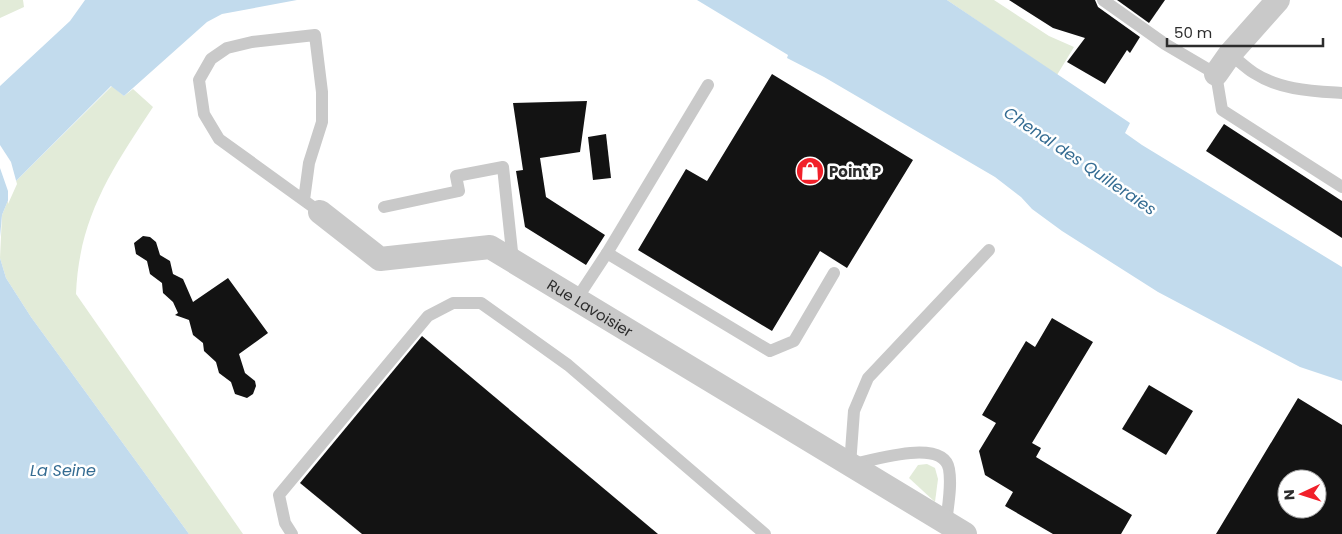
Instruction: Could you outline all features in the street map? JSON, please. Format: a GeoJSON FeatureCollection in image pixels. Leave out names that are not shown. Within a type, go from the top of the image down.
{"type":"FeatureCollection","features":[{"type":"Feature","properties":{"kind":"street"},"geometry":{"type":"LineString","coordinates":[[1216,74],[1230,54],[1278,0]]}},
{"type":"Feature","properties":{"kind":"street","name":"Rue Lavoisier"},"geometry":{"type":"LineString","coordinates":[[312,206],[380,259],[490,247],[957,530]]}},
{"type":"Feature","properties":{"kind":"lane"},"geometry":{"type":"LineString","coordinates":[[1103,0],[1164,44],[1216,74],[1222,110],[1342,187]]}},
{"type":"Feature","properties":{"kind":"lane"},"geometry":{"type":"LineString","coordinates":[[315,35],[322,92],[322,122],[309,163],[312,206],[219,138],[204,114],[199,80],[211,59],[227,48],[252,42],[315,35]]}},
{"type":"Feature","properties":{"kind":"lane"},"geometry":{"type":"LineString","coordinates":[[1230,54],[1256,74],[1273,81],[1299,89],[1342,93]]}},
{"type":"Feature","properties":{"kind":"lane"},"geometry":{"type":"LineString","coordinates":[[576,300],[607,253],[708,85]]}},
{"type":"Feature","properties":{"kind":"lane"},"geometry":{"type":"LineString","coordinates":[[384,207],[459,191],[456,176],[503,167],[513,261]]}},
{"type":"Feature","properties":{"kind":"lane"},"geometry":{"type":"LineString","coordinates":[[850,465],[854,411],[868,378],[989,250]]}},
{"type":"Feature","properties":{"kind":"lane"},"geometry":{"type":"LineString","coordinates":[[607,253],[770,351],[794,341],[834,273]]}},
{"type":"Feature","properties":{"kind":"lane"},"geometry":{"type":"LineString","coordinates":[[292,534],[285,523],[279,495],[428,316],[453,303],[481,303],[568,365],[765,534]]}},
{"type":"Feature","properties":{"kind":"lane","name":"Rue Lavoisier"},"geometry":{"type":"LineString","coordinates":[[850,465],[915,452],[935,454],[943,458],[949,466],[957,530]]}},
{"type":"Feature","properties":{"kind":"green space"},"geometry":{"type":"Polygon","coordinates":[[[0,0],[23,0],[24,7],[0,18],[0,0]]]}},
{"type":"Feature","properties":{"kind":"green space"},"geometry":{"type":"Polygon","coordinates":[[[947,0],[994,0],[1049,36],[1074,47],[1057,75],[947,0]]]}},
{"type":"Feature","properties":{"kind":"green space"},"geometry":{"type":"Polygon","coordinates":[[[112,86],[124,96],[133,89],[153,107],[111,173],[100,195],[84,241],[78,266],[76,294],[243,534],[189,534],[31,317],[6,278],[0,258],[2,215],[16,181],[112,86]]]}},
{"type":"Feature","properties":{"kind":"green space"},"geometry":{"type":"Polygon","coordinates":[[[927,464],[935,468],[938,479],[935,502],[909,478],[918,465],[927,464]]]}},
{"type":"Feature","properties":{"kind":"water"},"geometry":{"type":"Polygon","coordinates":[[[85,0],[297,0],[222,14],[207,22],[124,96],[111,86],[16,181],[2,215],[0,237],[0,86],[70,21],[85,0]]]}},
{"type":"Feature","properties":{"kind":"water","name":"Chenal des Quilleraies"},"geometry":{"type":"Polygon","coordinates":[[[697,0],[947,0],[1130,123],[1125,133],[1142,145],[1342,267],[1342,381],[1300,367],[1158,292],[1062,231],[1032,209],[1021,197],[995,177],[824,77],[787,58],[788,55],[697,0]]]}},
{"type":"Feature","properties":{"kind":"water","name":"La Seine"},"geometry":{"type":"Polygon","coordinates":[[[0,258],[6,278],[31,317],[189,534],[0,534],[0,258]]]}},
{"type":"Feature","properties":{"kind":"pier"},"geometry":{"type":"Polygon","coordinates":[[[0,145],[11,162],[17,184],[8,204],[8,191],[0,168],[0,145]]]}},
{"type":"Feature","properties":{"kind":"building"},"geometry":{"type":"Polygon","coordinates":[[[1009,0],[1095,0],[1098,7],[1140,37],[1130,53],[1127,50],[1105,84],[1067,62],[1085,38],[1053,28],[1009,0]]]}},
{"type":"Feature","properties":{"kind":"building"},"geometry":{"type":"Polygon","coordinates":[[[1117,0],[1165,0],[1149,23],[1117,0]]]}},
{"type":"Feature","properties":{"kind":"building"},"geometry":{"type":"Polygon","coordinates":[[[772,74],[913,160],[847,268],[820,251],[772,331],[638,250],[686,169],[707,181],[772,74]]]}},
{"type":"Feature","properties":{"kind":"building"},"geometry":{"type":"Polygon","coordinates":[[[587,101],[580,152],[540,158],[546,197],[605,235],[586,265],[525,227],[516,171],[523,170],[513,103],[587,101]]]}},
{"type":"Feature","properties":{"kind":"building"},"geometry":{"type":"Polygon","coordinates":[[[1224,124],[1342,201],[1342,238],[1206,151],[1224,124]]]}},
{"type":"Feature","properties":{"kind":"building"},"geometry":{"type":"Polygon","coordinates":[[[606,134],[611,178],[593,180],[588,137],[606,134]]]}},
{"type":"Feature","properties":{"kind":"building"},"geometry":{"type":"Polygon","coordinates":[[[143,236],[150,237],[156,242],[160,255],[170,261],[173,274],[183,279],[193,302],[228,278],[268,333],[239,354],[245,373],[255,381],[256,386],[253,394],[247,398],[235,394],[231,382],[219,373],[216,362],[204,351],[203,343],[193,335],[189,320],[175,315],[178,313],[173,302],[163,293],[162,283],[150,274],[147,261],[136,254],[134,243],[143,236]]]}},
{"type":"Feature","properties":{"kind":"building"},"geometry":{"type":"Polygon","coordinates":[[[1052,318],[1093,342],[1032,443],[1041,448],[1036,457],[1132,515],[1121,534],[1053,534],[1005,506],[1013,492],[985,475],[979,451],[996,423],[982,415],[1026,341],[1035,347],[1052,318]]]}},
{"type":"Feature","properties":{"kind":"building"},"geometry":{"type":"Polygon","coordinates":[[[422,336],[658,534],[362,534],[300,483],[422,336]]]}},
{"type":"Feature","properties":{"kind":"building"},"geometry":{"type":"Polygon","coordinates":[[[1149,385],[1193,411],[1166,455],[1122,429],[1149,385]]]}},
{"type":"Feature","properties":{"kind":"building"},"geometry":{"type":"Polygon","coordinates":[[[1298,398],[1342,425],[1342,534],[1216,534],[1298,398]]]}},
{"type":"Feature","properties":{"kind":"place","name":"Point P"},"geometry":{"type":"Point","coordinates":[810,171]}}]}
